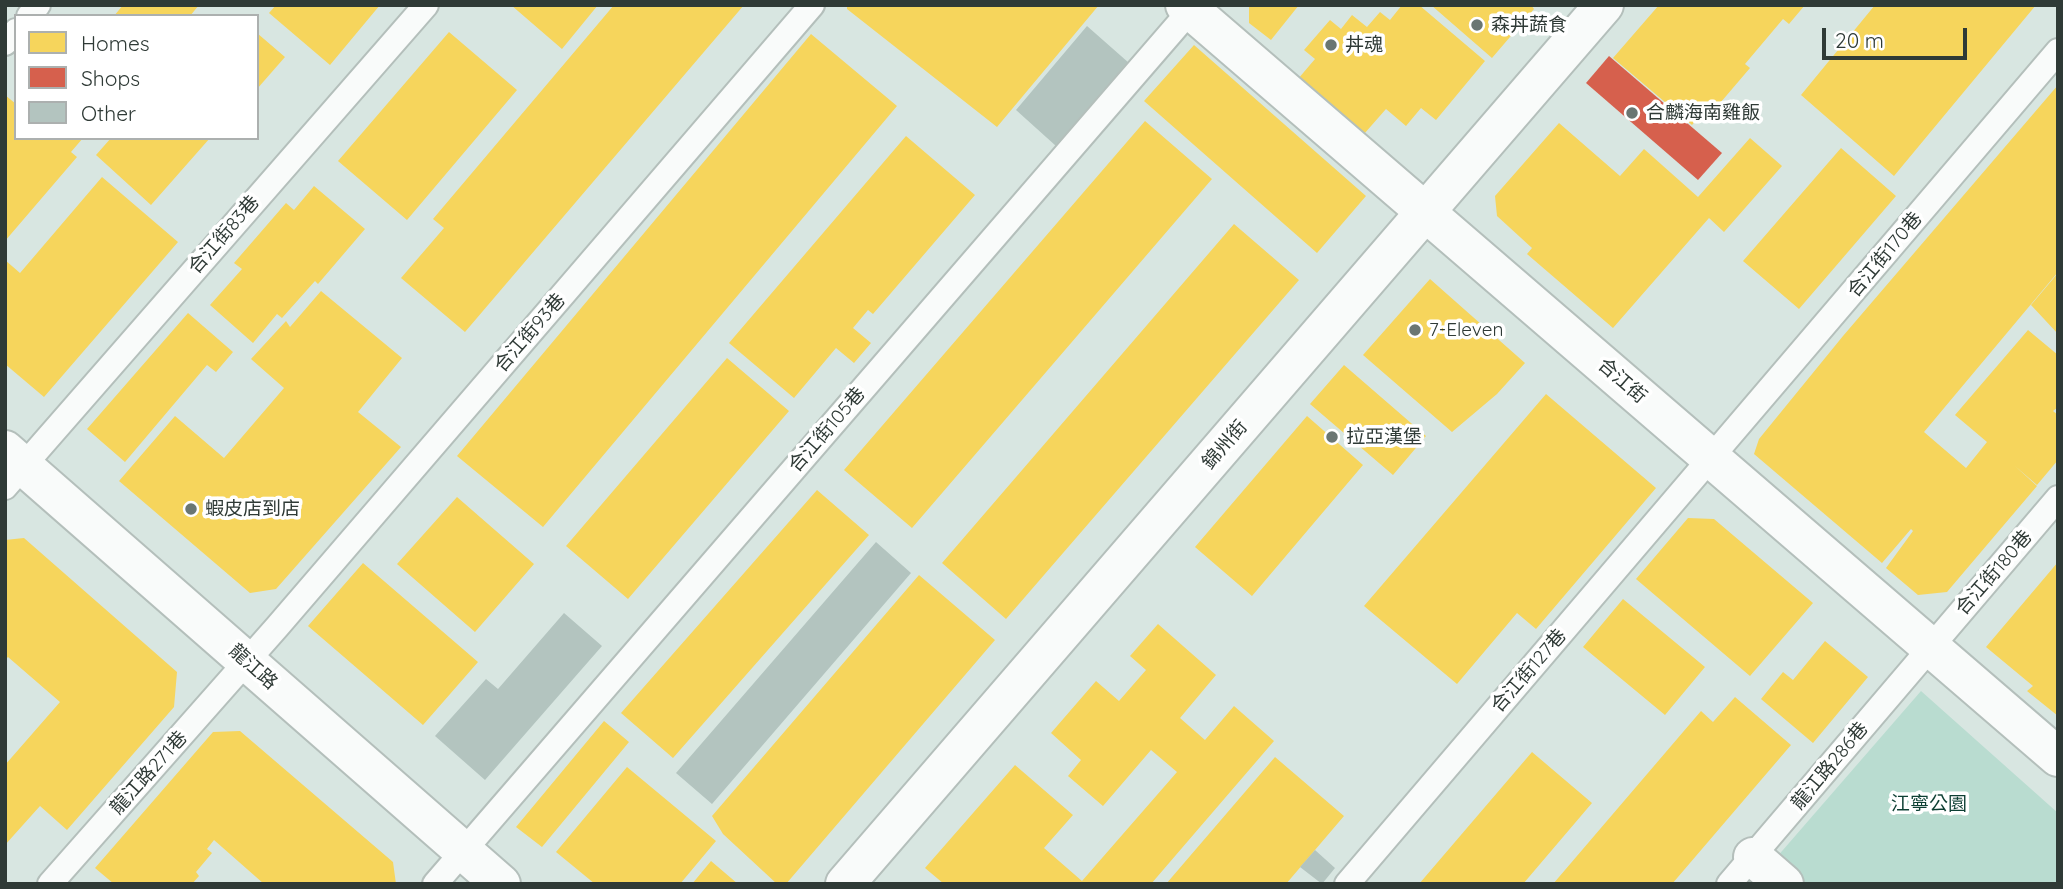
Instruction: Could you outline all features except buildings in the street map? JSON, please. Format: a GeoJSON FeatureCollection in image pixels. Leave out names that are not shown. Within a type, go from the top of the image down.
{"type":"FeatureCollection","features":[{"type":"Feature","properties":{"kind":"street","name":"錦州街"},"geometry":{"type":"LineString","coordinates":[[845,884],[1604,5]]}},
{"type":"Feature","properties":{"kind":"street","name":"合江街"},"geometry":{"type":"LineString","coordinates":[[1191,7],[2058,757]]}},
{"type":"Feature","properties":{"kind":"street","name":"龍江路"},"geometry":{"type":"LineString","coordinates":[[11,468],[247,661],[501,884]]}},
{"type":"Feature","properties":{"kind":"street"},"geometry":{"type":"LineString","coordinates":[[1741,870],[1784,884]]}},
{"type":"Feature","properties":{"kind":"lane","name":"合江街83巷"},"geometry":{"type":"LineString","coordinates":[[11,468],[426,5]]}},
{"type":"Feature","properties":{"kind":"lane","name":"合江街93巷"},"geometry":{"type":"LineString","coordinates":[[247,661],[813,5]]}},
{"type":"Feature","properties":{"kind":"lane","name":"合江街105巷"},"geometry":{"type":"LineString","coordinates":[[435,884],[1191,7]]}},
{"type":"Feature","properties":{"kind":"lane","name":"合江街170巷"},"geometry":{"type":"LineString","coordinates":[[1712,459],[2058,51]]}},
{"type":"Feature","properties":{"kind":"lane","name":"合江街127巷"},"geometry":{"type":"LineString","coordinates":[[1347,884],[1712,459]]}},
{"type":"Feature","properties":{"kind":"lane","name":"合江街180巷"},"geometry":{"type":"LineString","coordinates":[[1930,647],[2058,498]]}},
{"type":"Feature","properties":{"kind":"lane","name":"龍江路286巷"},"geometry":{"type":"LineString","coordinates":[[1741,870],[1930,647]]}},
{"type":"Feature","properties":{"kind":"lane","name":"龍江路271巷"},"geometry":{"type":"LineString","coordinates":[[50,884],[247,661]]}},
{"type":"Feature","properties":{"kind":"green space","name":"江寧公園"},"geometry":{"type":"Polygon","coordinates":[[[1921,691],[2058,813],[2058,884],[1807,884],[1776,858],[1921,691]]]}},
{"type":"Feature","properties":{"kind":"place","name":"森丼蔬食"},"geometry":{"type":"Point","coordinates":[1477,25]}},
{"type":"Feature","properties":{"kind":"place","name":"丼魂"},"geometry":{"type":"Point","coordinates":[1331,45]}},
{"type":"Feature","properties":{"kind":"place","name":"合麟海南雞飯"},"geometry":{"type":"Point","coordinates":[1632,113]}},
{"type":"Feature","properties":{"kind":"place","name":"7-Eleven"},"geometry":{"type":"Point","coordinates":[1415,330]}},
{"type":"Feature","properties":{"kind":"place","name":"拉亞漢堡"},"geometry":{"type":"Point","coordinates":[1332,437]}},
{"type":"Feature","properties":{"kind":"place","name":"蝦皮店到店"},"geometry":{"type":"Point","coordinates":[191,509]}}]}
